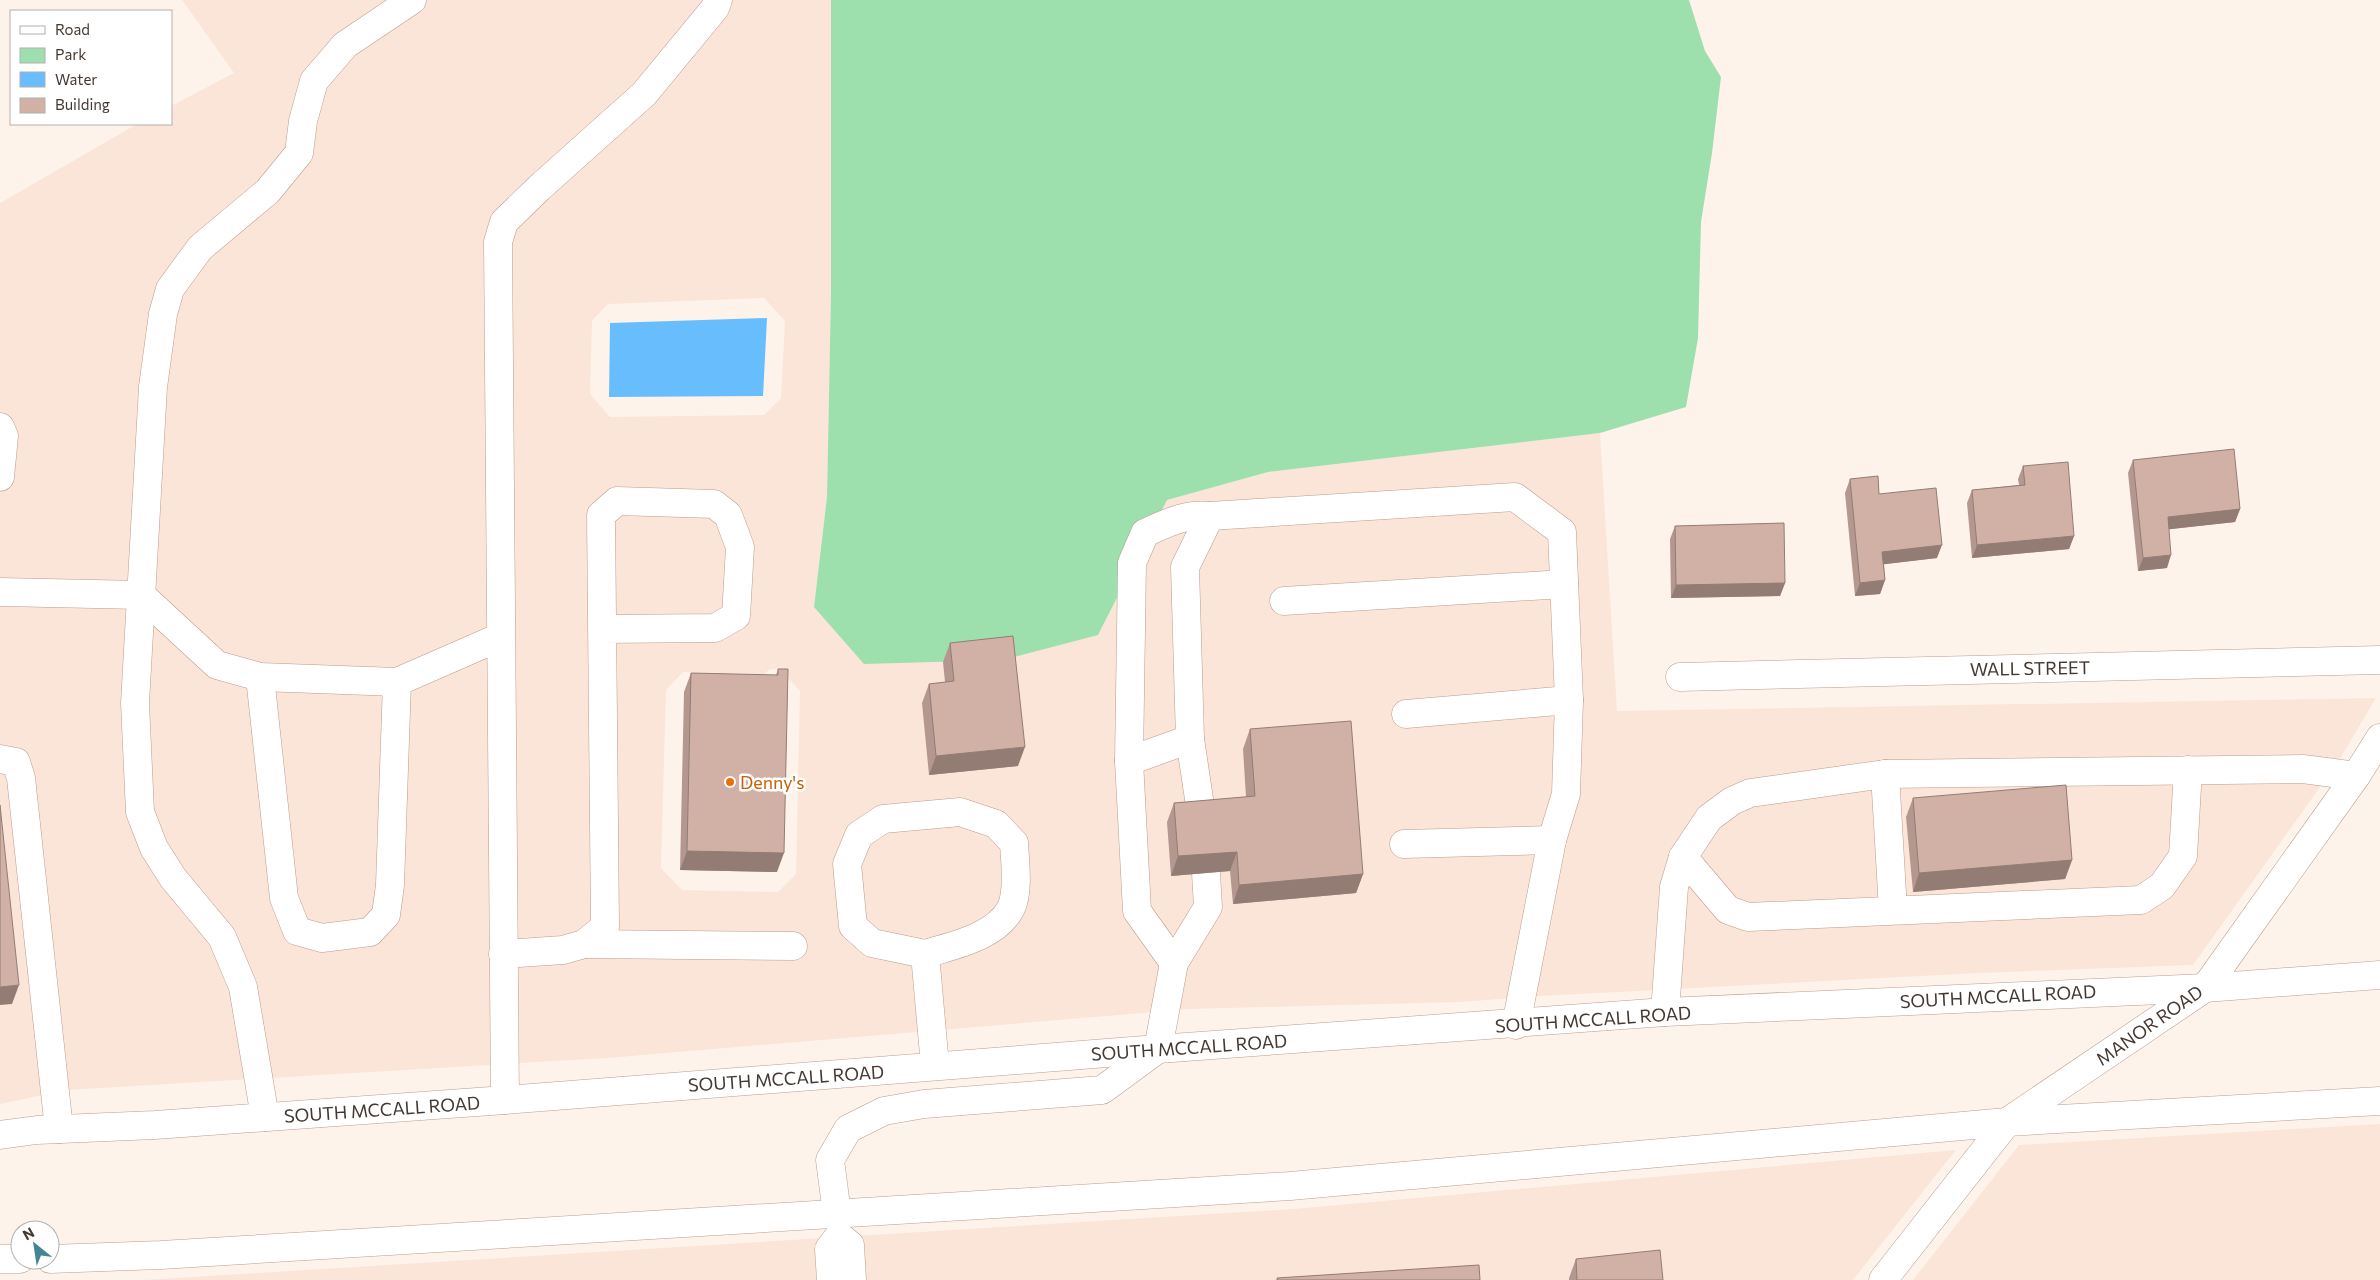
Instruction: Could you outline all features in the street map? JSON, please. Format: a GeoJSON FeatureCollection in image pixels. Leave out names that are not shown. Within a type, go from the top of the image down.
{"type":"FeatureCollection","features":[{"type":"Feature","properties":{"kind":"main road"},"geometry":{"type":"LineString","coordinates":[[265,1117],[243,987],[222,938],[173,878],[154,848],[140,812],[135,703],[153,387],[163,314],[170,289],[200,248],[268,191],[299,153],[303,121],[314,81],[346,45],[412,0]]}},
{"type":"Feature","properties":{"kind":"main road"},"geometry":{"type":"LineString","coordinates":[[504,1100],[498,242],[504,222],[644,94],[715,8],[718,0]]}},
{"type":"Feature","properties":{"kind":"main road"},"geometry":{"type":"LineString","coordinates":[[0,427],[4,436],[0,477]]}},
{"type":"Feature","properties":{"kind":"main road"},"geometry":{"type":"LineString","coordinates":[[1174,964],[1137,911],[1129,760],[1132,563],[1145,533],[1177,518],[1199,515],[1210,516],[1515,497],[1562,532],[1569,700],[1566,794],[1552,840],[1516,1025]]}},
{"type":"Feature","properties":{"kind":"main road"},"geometry":{"type":"LineString","coordinates":[[584,944],[605,927],[602,629],[601,515],[618,501],[714,504],[728,515],[740,547],[736,616],[715,628],[602,629]]}},
{"type":"Feature","properties":{"kind":"main road"},"geometry":{"type":"LineString","coordinates":[[1202,820],[1190,739],[1185,567],[1210,516]]}},
{"type":"Feature","properties":{"kind":"main road"},"geometry":{"type":"LineString","coordinates":[[1284,601],[1564,584]]}},
{"type":"Feature","properties":{"kind":"main road"},"geometry":{"type":"LineString","coordinates":[[0,592],[141,595],[217,666],[260,678],[397,682],[500,637]]}},
{"type":"Feature","properties":{"kind":"main road","name":"WALL STREET"},"geometry":{"type":"LineString","coordinates":[[1680,676],[2380,660]]}},
{"type":"Feature","properties":{"kind":"main road"},"geometry":{"type":"LineString","coordinates":[[260,678],[284,898],[298,931],[322,938],[370,932],[386,915],[390,885],[397,682]]}},
{"type":"Feature","properties":{"kind":"main road"},"geometry":{"type":"LineString","coordinates":[[1406,714],[1569,700]]}},
{"type":"Feature","properties":{"kind":"main road","name":"MANOR ROAD"},"geometry":{"type":"LineString","coordinates":[[1883,1280],[2007,1122],[2205,988],[2356,776],[2380,738]]}},
{"type":"Feature","properties":{"kind":"main road"},"geometry":{"type":"LineString","coordinates":[[1129,760],[1190,739]]}},
{"type":"Feature","properties":{"kind":"main road"},"geometry":{"type":"LineString","coordinates":[[0,759],[16,762],[22,778],[59,1129]]}},
{"type":"Feature","properties":{"kind":"main road"},"geometry":{"type":"LineString","coordinates":[[1665,1012],[1674,887],[1683,857],[1709,818],[1732,801],[1750,793],[1885,774],[2303,769],[2356,776]]}},
{"type":"Feature","properties":{"kind":"main road"},"geometry":{"type":"LineString","coordinates":[[1683,857],[1728,910],[1748,917],[2141,900],[2162,886],[2184,856],[2188,770]]}},
{"type":"Feature","properties":{"kind":"main road"},"geometry":{"type":"LineString","coordinates":[[1885,774],[1893,910]]}},
{"type":"Feature","properties":{"kind":"main road"},"geometry":{"type":"LineString","coordinates":[[960,812],[996,824],[1014,843],[1016,882],[1011,908],[988,933],[925,954],[872,943],[853,926],[847,864],[859,835],[883,819],[960,812]]}},
{"type":"Feature","properties":{"kind":"main road"},"geometry":{"type":"LineString","coordinates":[[1404,844],[1552,840]]}},
{"type":"Feature","properties":{"kind":"main road"},"geometry":{"type":"LineString","coordinates":[[852,1280],[850,1245],[838,1225],[830,1160],[848,1129],[884,1111],[924,1104],[1102,1090],[1158,1049],[1174,964],[1208,907],[1206,873]]}},
{"type":"Feature","properties":{"kind":"main road"},"geometry":{"type":"LineString","coordinates":[[503,954],[563,950],[584,944],[793,946]]}},
{"type":"Feature","properties":{"kind":"main road"},"geometry":{"type":"LineString","coordinates":[[925,954],[935,1066]]}},
{"type":"Feature","properties":{"kind":"main road","name":"SOUTH MCCALL ROAD"},"geometry":{"type":"LineString","coordinates":[[0,1136],[59,1129],[155,1125],[504,1100],[1158,1049],[1516,1025],[1665,1012],[2205,988],[2380,975]]}},
{"type":"Feature","properties":{"kind":"main road"},"geometry":{"type":"LineString","coordinates":[[60,1259],[838,1225],[2007,1122],[2380,1101]]}},
{"type":"Feature","properties":{"kind":"main road"},"geometry":{"type":"LineString","coordinates":[[832,1280],[829,1249],[838,1225]]}},
{"type":"Feature","properties":{"kind":"shaded area"},"geometry":{"type":"Polygon","coordinates":[[[182,0],[831,0],[831,291],[827,497],[814,607],[1098,635],[1167,500],[1268,472],[1600,433],[1617,711],[2376,698],[2338,762],[2193,965],[1978,973],[1460,1002],[1190,1009],[607,1058],[67,1090],[0,1104],[0,203],[135,125],[172,125],[172,105],[234,73],[182,0]],[[764,298],[608,304],[592,321],[590,394],[610,417],[764,415],[781,398],[785,321],[764,298]],[[770,669],[764,674],[683,672],[666,690],[661,868],[682,890],[778,892],[796,874],[800,691],[780,669],[770,669]]]}},
{"type":"Feature","properties":{"kind":"shaded area"},"geometry":{"type":"Polygon","coordinates":[[[2380,1124],[2380,1280],[1913,1280],[2019,1145],[2380,1124]]]}},
{"type":"Feature","properties":{"kind":"shaded area"},"geometry":{"type":"Polygon","coordinates":[[[1956,1150],[1853,1280],[144,1280],[1293,1209],[1956,1150]]]}},
{"type":"Feature","properties":{"kind":"green space"},"geometry":{"type":"Polygon","coordinates":[[[831,0],[1689,0],[1705,51],[1721,77],[1701,222],[1698,338],[1686,407],[1600,433],[1268,472],[1167,500],[1098,635],[1003,660],[864,664],[814,607],[827,497],[831,291],[831,0]]]}},
{"type":"Feature","properties":{"kind":"water"},"geometry":{"type":"Polygon","coordinates":[[[767,318],[763,396],[609,397],[610,323],[767,318]]]}},
{"type":"Feature","properties":{"kind":"building"},"geometry":{"type":"Polygon","coordinates":[[[2234,449],[2240,509],[2168,517],[2171,555],[2143,558],[2133,460],[2234,449]]]}},
{"type":"Feature","properties":{"kind":"building"},"geometry":{"type":"Polygon","coordinates":[[[2068,462],[2074,536],[1977,545],[1972,490],[2025,485],[2023,466],[2068,462]]]}},
{"type":"Feature","properties":{"kind":"building"},"geometry":{"type":"Polygon","coordinates":[[[1878,476],[1879,494],[1936,488],[1942,545],[1882,552],[1885,580],[1860,583],[1850,479],[1878,476]]]}},
{"type":"Feature","properties":{"kind":"building"},"geometry":{"type":"Polygon","coordinates":[[[1784,523],[1785,583],[1676,585],[1675,526],[1784,523]]]}},
{"type":"Feature","properties":{"kind":"building"},"geometry":{"type":"Polygon","coordinates":[[[1013,636],[1025,747],[936,756],[929,684],[954,681],[950,643],[1013,636]]]}},
{"type":"Feature","properties":{"kind":"building","name":"Denny's"},"geometry":{"type":"Polygon","coordinates":[[[778,669],[788,669],[784,853],[687,851],[691,673],[778,675],[778,669]]]}},
{"type":"Feature","properties":{"kind":"building"},"geometry":{"type":"Polygon","coordinates":[[[1351,721],[1363,874],[1239,885],[1237,852],[1178,856],[1174,803],[1255,796],[1250,729],[1351,721]]]}},
{"type":"Feature","properties":{"kind":"building"},"geometry":{"type":"Polygon","coordinates":[[[2066,785],[2072,860],[1919,873],[1913,798],[2066,785]]]}},
{"type":"Feature","properties":{"kind":"building"},"geometry":{"type":"Polygon","coordinates":[[[0,805],[19,985],[0,987],[0,805]]]}},
{"type":"Feature","properties":{"kind":"building"},"geometry":{"type":"Polygon","coordinates":[[[1660,1250],[1663,1280],[1577,1280],[1576,1259],[1660,1250]]]}},
{"type":"Feature","properties":{"kind":"building"},"geometry":{"type":"Polygon","coordinates":[[[1479,1265],[1480,1280],[1277,1280],[1277,1278],[1479,1265]]]}},
{"type":"Feature","properties":{"kind":"place","name":"Denny's"},"geometry":{"type":"Point","coordinates":[730,782]}}]}
